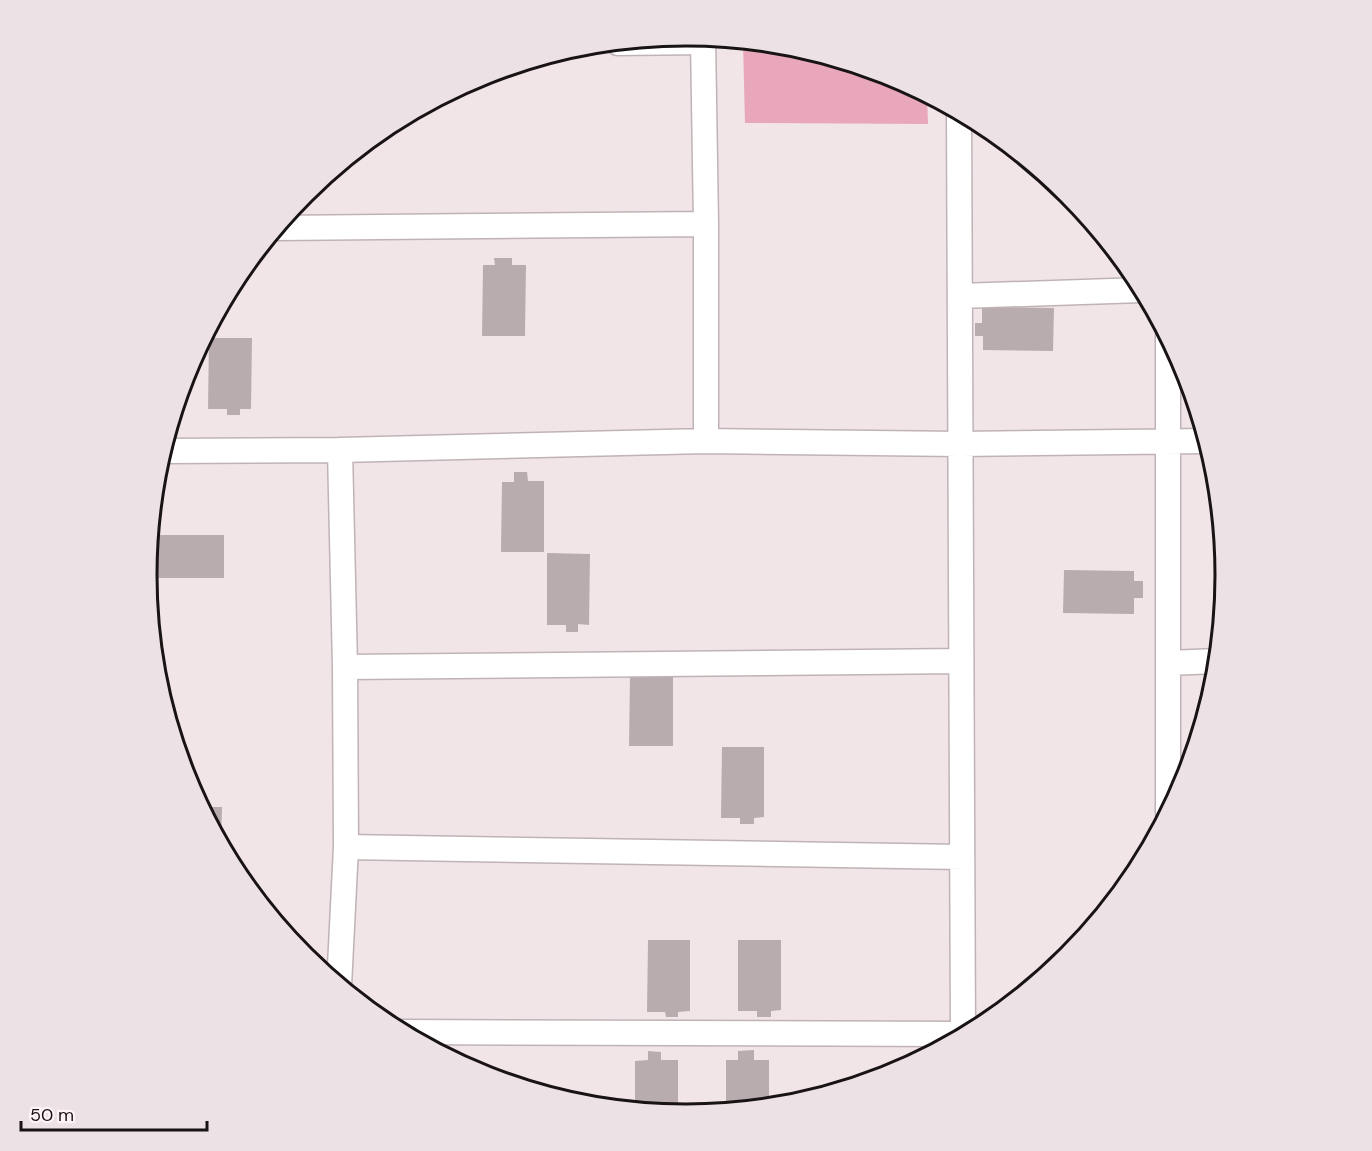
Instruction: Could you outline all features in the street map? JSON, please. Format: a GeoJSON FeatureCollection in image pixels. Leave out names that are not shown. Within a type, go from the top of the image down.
{"type":"FeatureCollection","features":[{"type":"Feature","properties":{"kind":"street"},"geometry":{"type":"LineString","coordinates":[[703,47],[706,441]]}},
{"type":"Feature","properties":{"kind":"street"},"geometry":{"type":"LineString","coordinates":[[959,122],[963,1026]]}},
{"type":"Feature","properties":{"kind":"street"},"geometry":{"type":"LineString","coordinates":[[287,228],[706,224]]}},
{"type":"Feature","properties":{"kind":"street"},"geometry":{"type":"LineString","coordinates":[[960,296],[1131,290]]}},
{"type":"Feature","properties":{"kind":"street"},"geometry":{"type":"LineString","coordinates":[[1167,357],[1168,792]]}},
{"type":"Feature","properties":{"kind":"street"},"geometry":{"type":"LineString","coordinates":[[172,451],[340,450],[706,441],[960,444],[1197,441]]}},
{"type":"Feature","properties":{"kind":"street"},"geometry":{"type":"LineString","coordinates":[[340,450],[346,847],[340,975]]}},
{"type":"Feature","properties":{"kind":"street"},"geometry":{"type":"LineString","coordinates":[[345,667],[961,661]]}},
{"type":"Feature","properties":{"kind":"street"},"geometry":{"type":"LineString","coordinates":[[1168,663],[1208,661]]}},
{"type":"Feature","properties":{"kind":"street"},"geometry":{"type":"LineString","coordinates":[[346,847],[962,857]]}},
{"type":"Feature","properties":{"kind":"street"},"geometry":{"type":"LineString","coordinates":[[418,1032],[948,1035]]}},
{"type":"Feature","properties":{"kind":"shaded area"},"geometry":{"type":"Polygon","coordinates":[[[743,50],[823,65],[888,87],[927,105],[928,124],[745,123],[743,50]]]}},
{"type":"Feature","properties":{"kind":"building"},"geometry":{"type":"Polygon","coordinates":[[[494,258],[512,258],[512,265],[526,265],[525,336],[482,336],[483,265],[495,265],[494,258]]]}},
{"type":"Feature","properties":{"kind":"building"},"geometry":{"type":"Polygon","coordinates":[[[982,307],[1054,308],[1053,351],[983,350],[983,336],[975,336],[975,323],[982,323],[982,307]]]}},
{"type":"Feature","properties":{"kind":"building"},"geometry":{"type":"Polygon","coordinates":[[[214,338],[252,338],[251,409],[240,409],[240,415],[227,415],[227,409],[208,409],[209,349],[214,338]]]}},
{"type":"Feature","properties":{"kind":"building"},"geometry":{"type":"Polygon","coordinates":[[[514,472],[527,472],[528,481],[544,481],[544,552],[501,552],[502,482],[514,482],[514,472]]]}},
{"type":"Feature","properties":{"kind":"building"},"geometry":{"type":"Polygon","coordinates":[[[159,535],[224,535],[224,578],[157,578],[159,535]]]}},
{"type":"Feature","properties":{"kind":"building"},"geometry":{"type":"Polygon","coordinates":[[[547,553],[590,554],[589,625],[578,624],[578,632],[566,632],[566,625],[547,625],[547,553]]]}},
{"type":"Feature","properties":{"kind":"building"},"geometry":{"type":"Polygon","coordinates":[[[1064,570],[1134,571],[1134,581],[1143,581],[1143,598],[1134,598],[1134,614],[1063,613],[1064,570]]]}},
{"type":"Feature","properties":{"kind":"building"},"geometry":{"type":"Polygon","coordinates":[[[630,675],[673,675],[673,746],[629,746],[630,675]]]}},
{"type":"Feature","properties":{"kind":"building"},"geometry":{"type":"Polygon","coordinates":[[[722,747],[764,747],[764,817],[754,818],[754,824],[740,824],[740,818],[721,818],[722,747]]]}},
{"type":"Feature","properties":{"kind":"building"},"geometry":{"type":"Polygon","coordinates":[[[211,807],[222,807],[221,827],[211,807]]]}},
{"type":"Feature","properties":{"kind":"building"},"geometry":{"type":"Polygon","coordinates":[[[648,940],[690,940],[690,1011],[678,1012],[678,1017],[666,1017],[665,1012],[647,1012],[648,940]]]}},
{"type":"Feature","properties":{"kind":"building"},"geometry":{"type":"Polygon","coordinates":[[[738,940],[781,940],[781,1010],[771,1011],[771,1017],[757,1017],[757,1011],[738,1011],[738,940]]]}},
{"type":"Feature","properties":{"kind":"building"},"geometry":{"type":"Polygon","coordinates":[[[754,1050],[754,1060],[769,1060],[769,1098],[726,1103],[726,1060],[738,1060],[738,1051],[754,1050]]]}},
{"type":"Feature","properties":{"kind":"building"},"geometry":{"type":"Polygon","coordinates":[[[648,1051],[661,1052],[661,1060],[678,1060],[678,1104],[635,1102],[635,1061],[648,1060],[648,1051]]]}}]}
